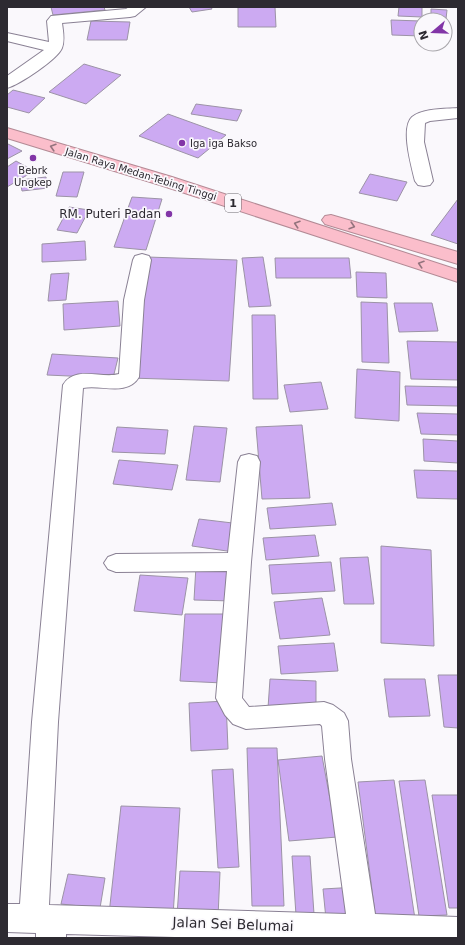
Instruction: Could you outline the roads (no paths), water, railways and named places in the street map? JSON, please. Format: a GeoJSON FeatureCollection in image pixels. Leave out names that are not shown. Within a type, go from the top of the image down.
{"type":"FeatureCollection","features":[{"type":"Feature","properties":{"kind":"highway","name":"Jalan Raya Medan-Tebing Tinggi"},"geometry":{"type":"LineString","coordinates":[[7,120],[458,258]]}},
{"type":"Feature","properties":{"kind":"highway","name":"Jalan Raya Medan-Tebing Tinggi"},"geometry":{"type":"LineString","coordinates":[[7,133],[166,181],[458,276]]}},
{"type":"Feature","properties":{"kind":"street"},"geometry":{"type":"LineString","coordinates":[[7,83],[55,48],[56,41],[54,21],[56,19],[130,13],[139,7]]}},
{"type":"Feature","properties":{"kind":"street"},"geometry":{"type":"LineString","coordinates":[[7,37],[55,48]]}},
{"type":"Feature","properties":{"kind":"street"},"geometry":{"type":"LineString","coordinates":[[424,181],[419,165],[415,128],[418,120],[427,116],[458,114]]}},
{"type":"Feature","properties":{"kind":"street"},"geometry":{"type":"LineString","coordinates":[[36,923],[45,722],[73,385],[79,381],[122,381],[129,377],[134,300],[142,260]]}},
{"type":"Feature","properties":{"kind":"street"},"geometry":{"type":"LineString","coordinates":[[249,462],[239,562],[229,698],[235,712],[246,718],[324,713],[335,721],[338,759],[364,933]]}},
{"type":"Feature","properties":{"kind":"street"},"geometry":{"type":"LineString","coordinates":[[116,563],[239,562]]}},
{"type":"Feature","properties":{"kind":"street","name":"Jalan Sei Belumai"},"geometry":{"type":"LineString","coordinates":[[36,923],[240,931],[364,933],[458,931]]}},
{"type":"Feature","properties":{"kind":"place","name":"Iga iga Bakso"},"geometry":{"type":"Point","coordinates":[182,143]}},
{"type":"Feature","properties":{"kind":"place","name":"Bebrk Ungkep"},"geometry":{"type":"Point","coordinates":[33,158]}},
{"type":"Feature","properties":{"kind":"place","name":"RM. Puteri Padan"},"geometry":{"type":"Point","coordinates":[169,214]}}]}
